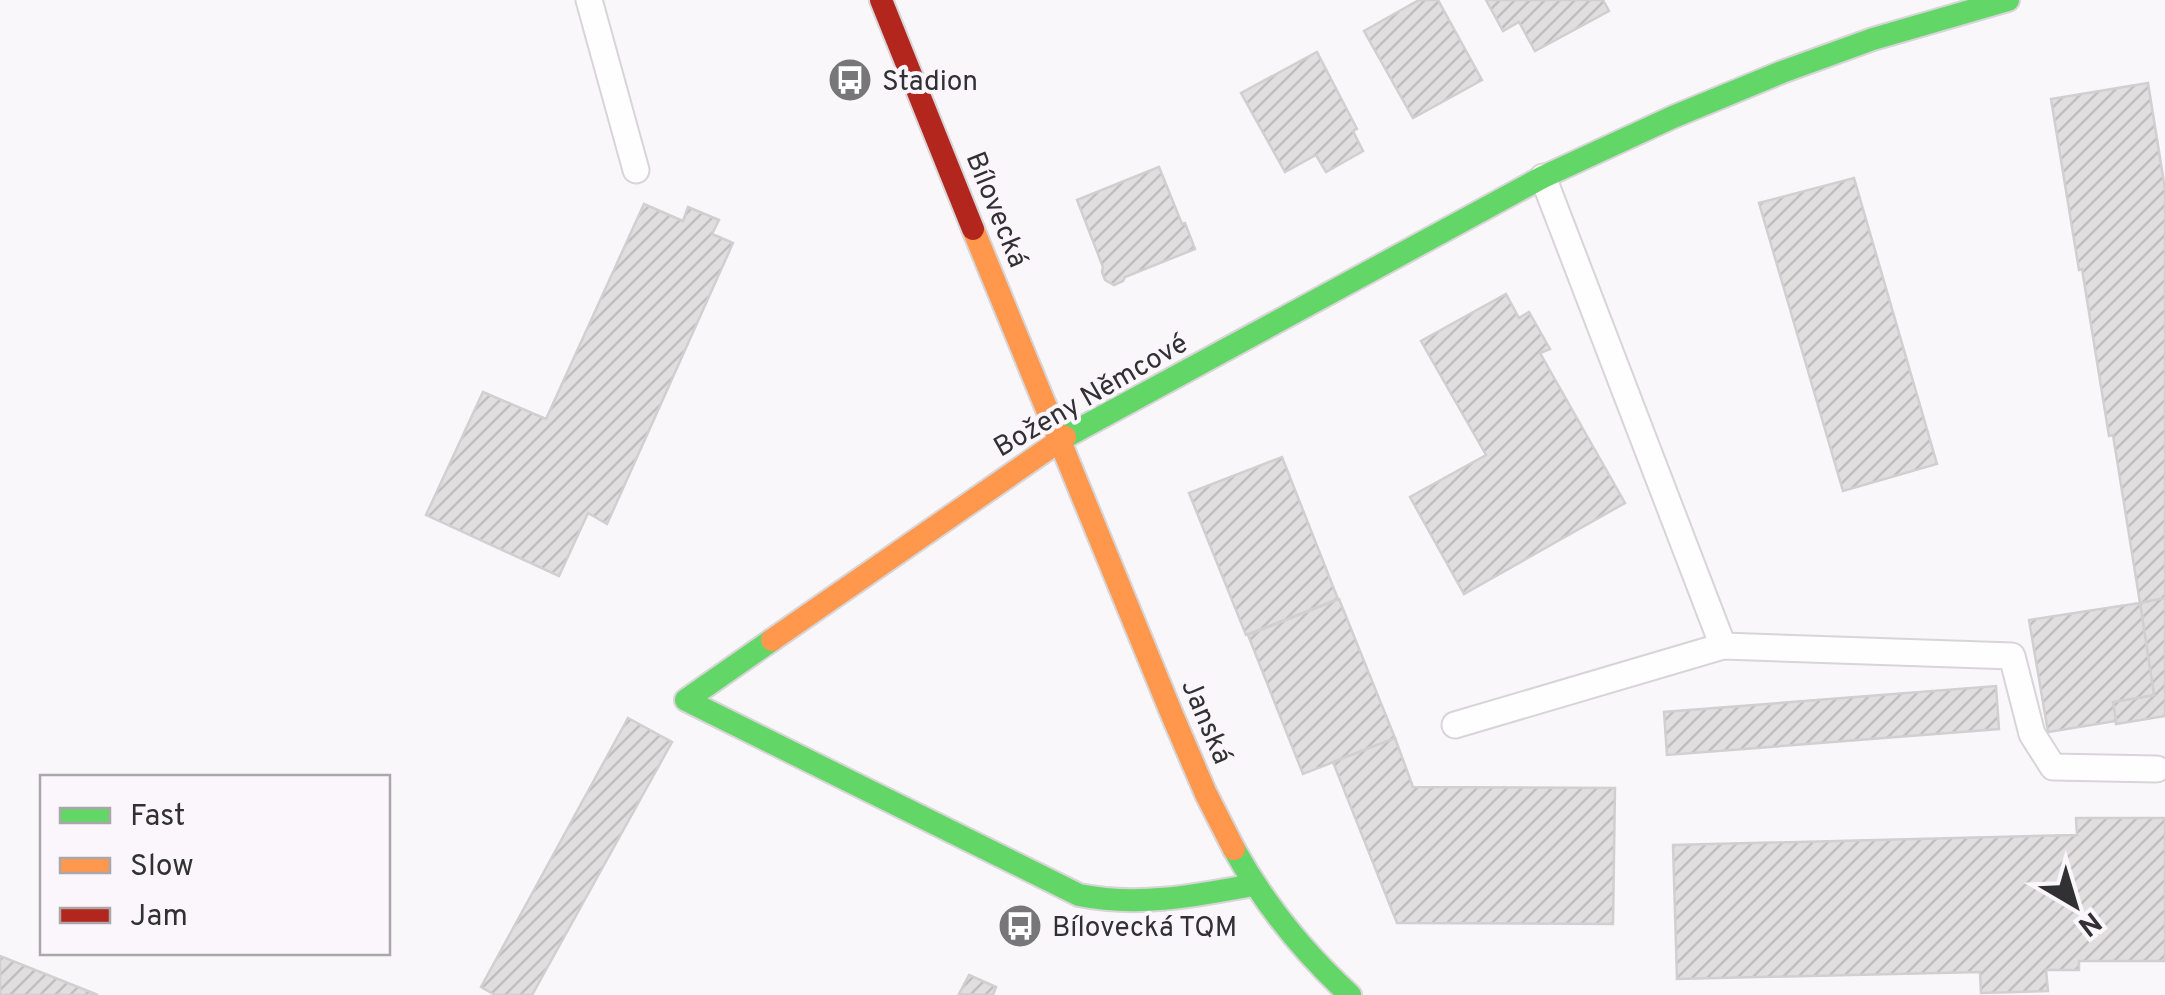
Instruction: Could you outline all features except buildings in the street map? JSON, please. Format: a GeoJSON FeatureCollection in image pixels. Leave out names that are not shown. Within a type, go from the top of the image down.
{"type":"FeatureCollection","features":[{"type":"Feature","properties":{"kind":"street","name":"Bílovecká"},"geometry":{"type":"LineString","coordinates":[[881,0],[1059,440]]}},
{"type":"Feature","properties":{"kind":"street","name":"Boženy Němcové"},"geometry":{"type":"LineString","coordinates":[[1253,885],[1133,903],[1079,896],[686,700],[1059,440],[1543,177],[1673,116],[1782,72],[1873,39],[2008,0]]}},
{"type":"Feature","properties":{"kind":"street","name":"Janská"},"geometry":{"type":"LineString","coordinates":[[1059,440],[1229,843],[1280,923],[1350,995]]}},
{"type":"Feature","properties":{"kind":"lane"},"geometry":{"type":"LineString","coordinates":[[589,0],[636,170]]}},
{"type":"Feature","properties":{"kind":"lane"},"geometry":{"type":"LineString","coordinates":[[1543,177],[1723,646]]}},
{"type":"Feature","properties":{"kind":"lane"},"geometry":{"type":"LineString","coordinates":[[1455,725],[1723,646],[2012,656],[2032,734],[2053,768],[2158,768]]}},
{"type":"Feature","properties":{"kind":"traffic: fast"},"geometry":{"type":"LineString","coordinates":[[1065,437],[1543,177],[1782,72],[1873,39],[2008,0]]}},
{"type":"Feature","properties":{"kind":"traffic: fast"},"geometry":{"type":"LineString","coordinates":[[772,640],[686,700],[1079,895],[1144,900],[1253,885]]}},
{"type":"Feature","properties":{"kind":"traffic: fast"},"geometry":{"type":"LineString","coordinates":[[1234,849],[1286,927],[1350,995]]}},
{"type":"Feature","properties":{"kind":"traffic: slow"},"geometry":{"type":"LineString","coordinates":[[973,229],[1173,717],[1234,849]]}},
{"type":"Feature","properties":{"kind":"traffic: slow"},"geometry":{"type":"LineString","coordinates":[[772,640],[1065,437]]}},
{"type":"Feature","properties":{"kind":"traffic: jam"},"geometry":{"type":"LineString","coordinates":[[881,0],[973,229]]}},
{"type":"Feature","properties":{"kind":"place","name":"Stadion"},"geometry":{"type":"Point","coordinates":[850,80]}},
{"type":"Feature","properties":{"kind":"place","name":"Bílovecká TQM"},"geometry":{"type":"Point","coordinates":[1020,926]}}]}
